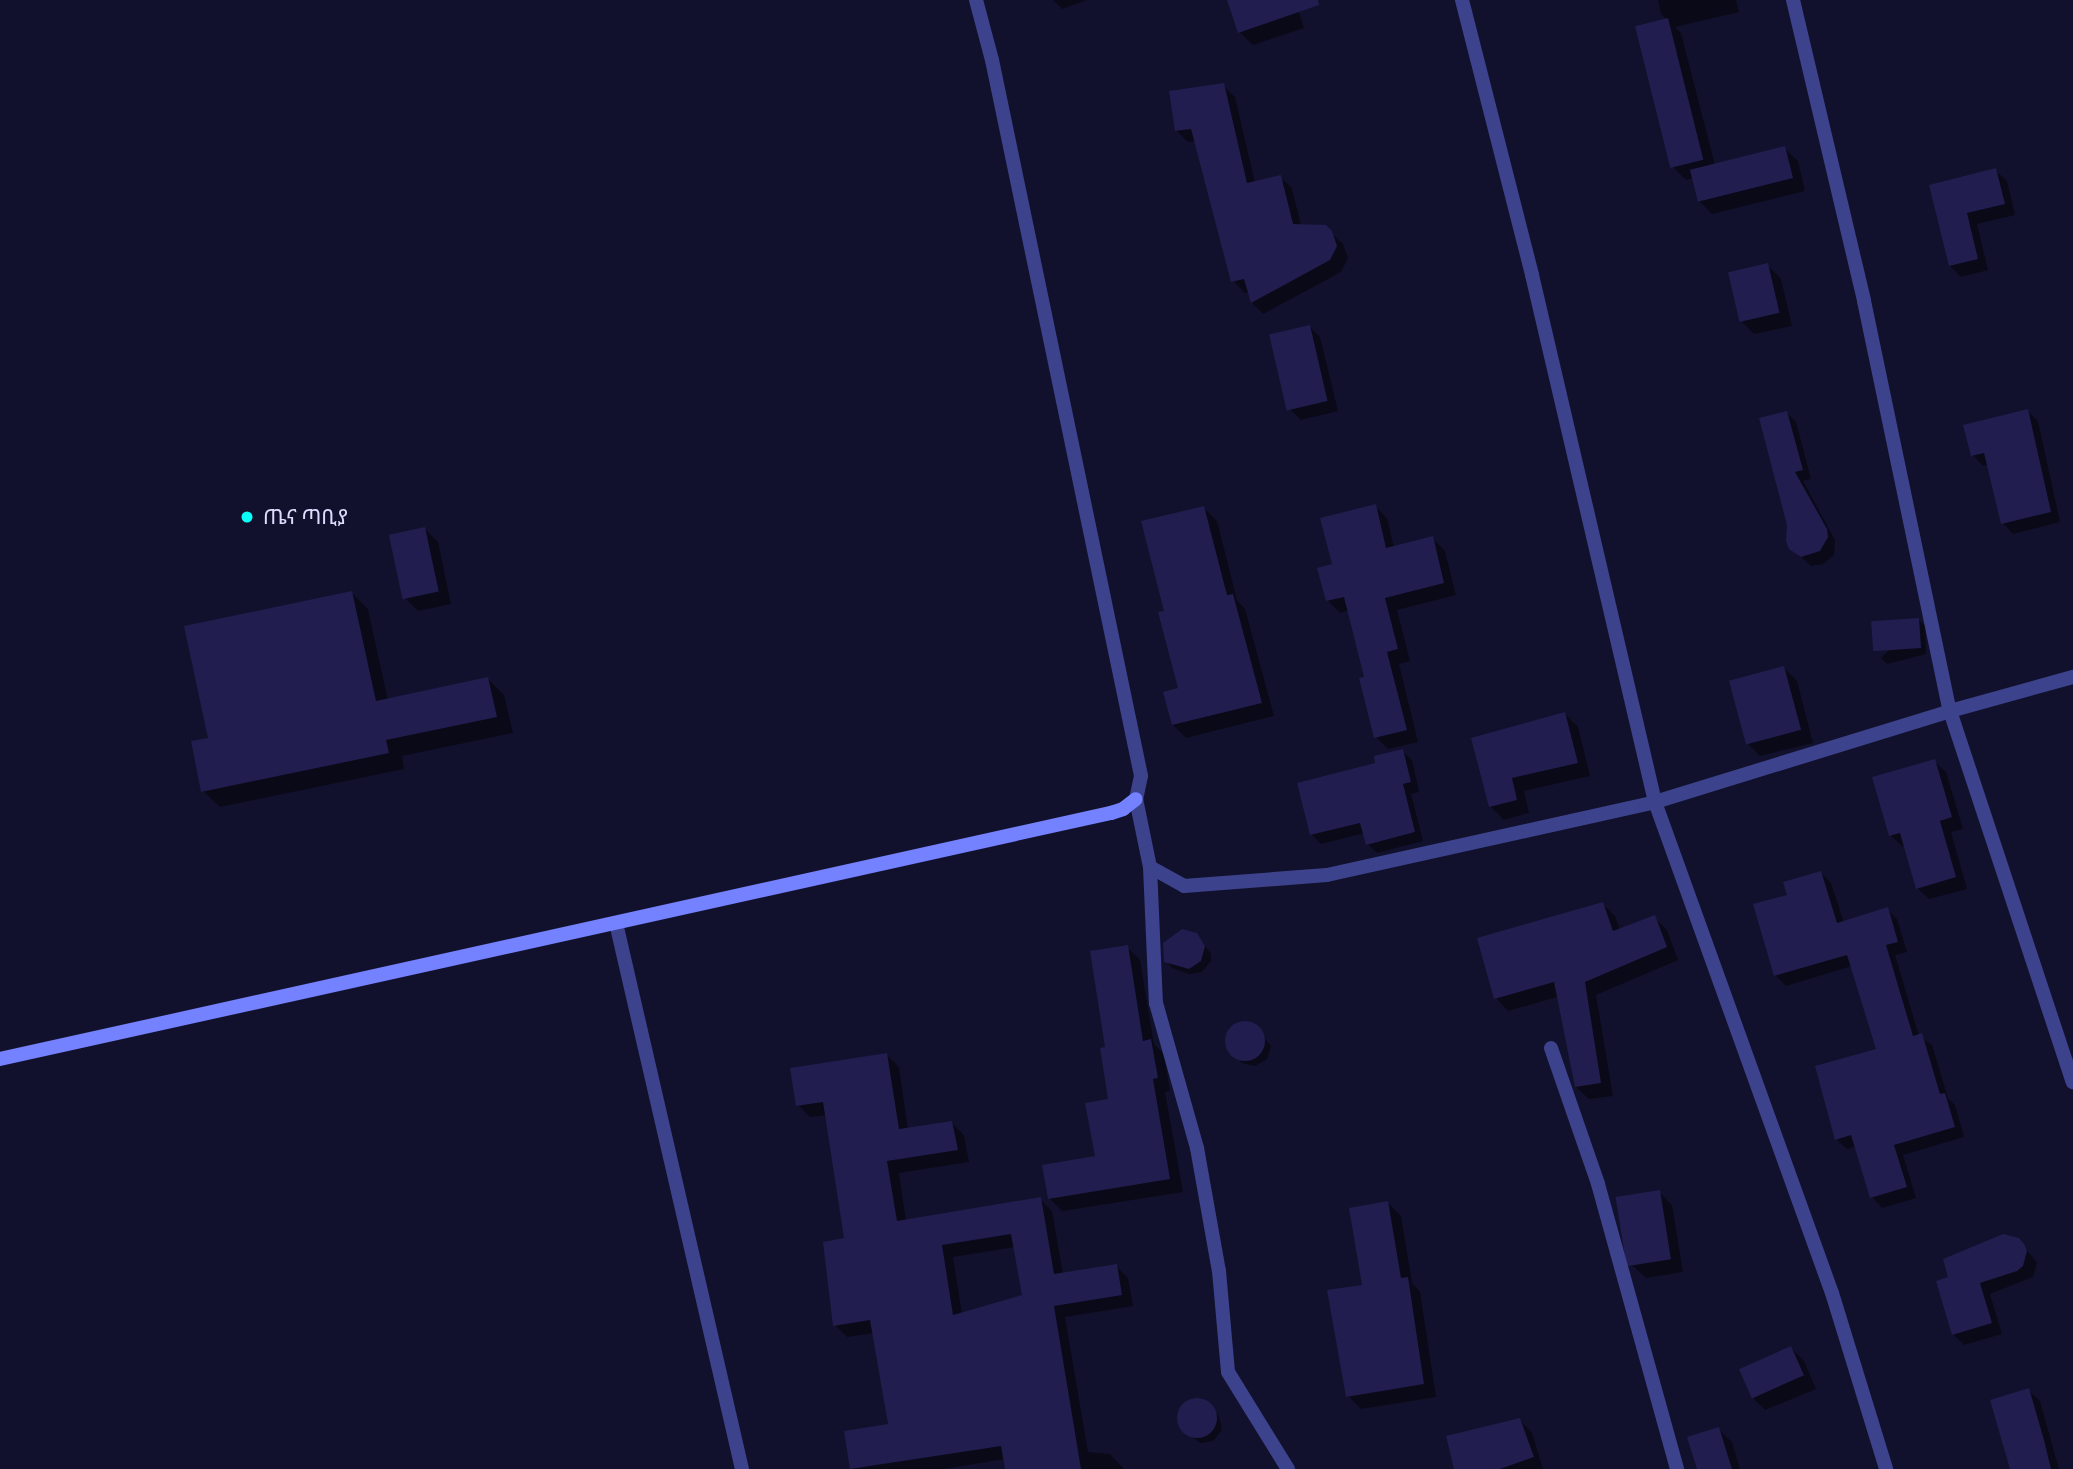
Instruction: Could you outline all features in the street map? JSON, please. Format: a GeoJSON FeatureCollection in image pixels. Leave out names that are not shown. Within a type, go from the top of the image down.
{"type":"FeatureCollection","features":[{"type":"Feature","properties":{"kind":"street"},"geometry":{"type":"LineString","coordinates":[[976,0],[992,61],[1141,776],[1136,799],[1150,867],[1156,1003],[1197,1148],[1219,1271],[1228,1372],[1288,1469]]}},
{"type":"Feature","properties":{"kind":"street"},"geometry":{"type":"LineString","coordinates":[[1462,0],[1532,275],[1655,802],[1832,1293],[1886,1469]]}},
{"type":"Feature","properties":{"kind":"street"},"geometry":{"type":"LineString","coordinates":[[1793,0],[1864,301],[1950,711],[2073,1082]]}},
{"type":"Feature","properties":{"kind":"street"},"geometry":{"type":"LineString","coordinates":[[1150,867],[1184,886],[1327,875],[1655,802],[1950,711],[2073,677]]}},
{"type":"Feature","properties":{"kind":"street"},"geometry":{"type":"LineString","coordinates":[[0,1059],[1111,813],[1123,809],[1136,799]]}},
{"type":"Feature","properties":{"kind":"street"},"geometry":{"type":"LineString","coordinates":[[616,923],[742,1469]]}},
{"type":"Feature","properties":{"kind":"street"},"geometry":{"type":"LineString","coordinates":[[1551,1048],[1598,1184],[1677,1469]]}},
{"type":"Feature","properties":{"kind":"building"},"geometry":{"type":"Polygon","coordinates":[[[1227,0],[1318,0],[1319,5],[1238,33],[1227,0]]]}},
{"type":"Feature","properties":{"kind":"building"},"geometry":{"type":"Polygon","coordinates":[[[1668,18],[1703,160],[1670,168],[1635,26],[1668,18]]]}},
{"type":"Feature","properties":{"kind":"building"},"geometry":{"type":"Polygon","coordinates":[[[1224,83],[1247,183],[1281,175],[1293,224],[1326,225],[1332,231],[1337,246],[1330,260],[1251,303],[1244,279],[1231,282],[1191,129],[1175,131],[1169,91],[1224,83]]]}},
{"type":"Feature","properties":{"kind":"building"},"geometry":{"type":"Polygon","coordinates":[[[1785,146],[1793,178],[1698,202],[1690,170],[1785,146]]]}},
{"type":"Feature","properties":{"kind":"building"},"geometry":{"type":"Polygon","coordinates":[[[1996,168],[2005,204],[1967,213],[1978,259],[1949,266],[1929,185],[1996,168]]]}},
{"type":"Feature","properties":{"kind":"building"},"geometry":{"type":"Polygon","coordinates":[[[1768,263],[1779,313],[1740,322],[1728,272],[1768,263]]]}},
{"type":"Feature","properties":{"kind":"building"},"geometry":{"type":"Polygon","coordinates":[[[1310,325],[1328,401],[1287,410],[1269,334],[1310,325]]]}},
{"type":"Feature","properties":{"kind":"building"},"geometry":{"type":"Polygon","coordinates":[[[2028,409],[2051,512],[2001,524],[1984,453],[1971,456],[1963,425],[2028,409]]]}},
{"type":"Feature","properties":{"kind":"building"},"geometry":{"type":"Polygon","coordinates":[[[1787,411],[1803,470],[1795,472],[1827,529],[1828,537],[1820,551],[1801,557],[1789,549],[1786,541],[1787,525],[1759,418],[1787,411]]]}},
{"type":"Feature","properties":{"kind":"building"},"geometry":{"type":"Polygon","coordinates":[[[1376,504],[1386,548],[1433,536],[1444,583],[1385,598],[1398,649],[1387,652],[1407,730],[1374,738],[1359,678],[1364,677],[1344,597],[1326,601],[1317,568],[1332,564],[1320,518],[1376,504]]]}},
{"type":"Feature","properties":{"kind":"building"},"geometry":{"type":"Polygon","coordinates":[[[1204,506],[1227,595],[1233,594],[1262,703],[1172,725],[1163,692],[1178,688],[1158,612],[1164,611],[1141,521],[1204,506]]]}},
{"type":"Feature","properties":{"kind":"building"},"geometry":{"type":"Polygon","coordinates":[[[425,527],[439,592],[403,599],[389,535],[425,527]]]}},
{"type":"Feature","properties":{"kind":"building"},"geometry":{"type":"Polygon","coordinates":[[[352,591],[376,701],[488,677],[497,717],[386,740],[389,753],[201,792],[191,741],[208,738],[184,626],[352,591]]]}},
{"type":"Feature","properties":{"kind":"building"},"geometry":{"type":"Polygon","coordinates":[[[1919,618],[1921,648],[1873,651],[1871,621],[1919,618]]]}},
{"type":"Feature","properties":{"kind":"building"},"geometry":{"type":"Polygon","coordinates":[[[1784,666],[1801,730],[1746,745],[1729,681],[1784,666]]]}},
{"type":"Feature","properties":{"kind":"building"},"geometry":{"type":"Polygon","coordinates":[[[1565,712],[1578,763],[1512,778],[1517,800],[1489,807],[1471,738],[1565,712]]]}},
{"type":"Feature","properties":{"kind":"building"},"geometry":{"type":"Polygon","coordinates":[[[1403,749],[1411,782],[1403,784],[1415,832],[1366,845],[1360,823],[1310,835],[1297,783],[1375,763],[1374,756],[1403,749]]]}},
{"type":"Feature","properties":{"kind":"building"},"geometry":{"type":"Polygon","coordinates":[[[1935,759],[1952,817],[1940,821],[1956,877],[1916,889],[1900,833],[1889,836],[1872,777],[1935,759]]]}},
{"type":"Feature","properties":{"kind":"building"},"geometry":{"type":"Polygon","coordinates":[[[1821,871],[1837,923],[1888,907],[1898,942],[1886,945],[1913,1036],[1922,1033],[1940,1094],[1945,1093],[1955,1127],[1894,1145],[1907,1187],[1870,1198],[1851,1135],[1835,1140],[1815,1066],[1876,1049],[1847,955],[1774,976],[1753,904],[1787,895],[1783,882],[1821,871]]]}},
{"type":"Feature","properties":{"kind":"building"},"geometry":{"type":"Polygon","coordinates":[[[1603,902],[1613,931],[1655,915],[1667,947],[1585,982],[1601,1083],[1575,1087],[1554,982],[1494,999],[1477,938],[1603,902]]]}},
{"type":"Feature","properties":{"kind":"building"},"geometry":{"type":"Polygon","coordinates":[[[1182,929],[1197,933],[1205,946],[1201,961],[1189,969],[1164,962],[1163,943],[1182,929]]]}},
{"type":"Feature","properties":{"kind":"building"},"geometry":{"type":"Polygon","coordinates":[[[1128,945],[1143,1041],[1151,1039],[1158,1078],[1153,1079],[1170,1179],[1048,1199],[1042,1165],[1095,1156],[1085,1103],[1108,1099],[1100,1048],[1105,1047],[1090,951],[1128,945]]]}},
{"type":"Feature","properties":{"kind":"building"},"geometry":{"type":"Polygon","coordinates":[[[1245,1021],[1259,1027],[1265,1041],[1259,1055],[1245,1061],[1231,1055],[1225,1041],[1231,1027],[1245,1021]]]}},
{"type":"Feature","properties":{"kind":"building"},"geometry":{"type":"Polygon","coordinates":[[[887,1053],[899,1129],[952,1121],[958,1150],[887,1161],[897,1221],[1041,1197],[1054,1274],[1117,1264],[1122,1295],[1054,1306],[1081,1469],[1005,1469],[1001,1446],[850,1469],[844,1431],[888,1424],[870,1320],[833,1326],[823,1242],[844,1238],[823,1102],[796,1106],[790,1068],[887,1053]],[[1011,1234],[942,1245],[953,1315],[1022,1295],[1011,1234]]]}},
{"type":"Feature","properties":{"kind":"building"},"geometry":{"type":"Polygon","coordinates":[[[1660,1190],[1671,1259],[1627,1266],[1616,1197],[1660,1190]]]}},
{"type":"Feature","properties":{"kind":"building"},"geometry":{"type":"Polygon","coordinates":[[[1388,1201],[1401,1278],[1408,1277],[1424,1384],[1346,1397],[1327,1290],[1362,1285],[1349,1208],[1388,1201]]]}},
{"type":"Feature","properties":{"kind":"building"},"geometry":{"type":"Polygon","coordinates":[[[2003,1234],[2019,1238],[2024,1244],[2027,1251],[2023,1266],[2017,1271],[1980,1283],[1992,1323],[1952,1335],[1936,1281],[1948,1277],[1943,1259],[2003,1234]]]}},
{"type":"Feature","properties":{"kind":"building"},"geometry":{"type":"Polygon","coordinates":[[[1791,1346],[1804,1375],[1752,1398],[1739,1369],[1791,1346]]]}},
{"type":"Feature","properties":{"kind":"building"},"geometry":{"type":"Polygon","coordinates":[[[2029,1388],[2051,1469],[2010,1469],[1990,1400],[2029,1388]]]}},
{"type":"Feature","properties":{"kind":"building"},"geometry":{"type":"Polygon","coordinates":[[[1197,1398],[1211,1404],[1217,1418],[1211,1432],[1197,1438],[1183,1432],[1177,1418],[1183,1404],[1197,1398]]]}},
{"type":"Feature","properties":{"kind":"building"},"geometry":{"type":"Polygon","coordinates":[[[1520,1418],[1534,1457],[1500,1469],[1454,1469],[1446,1436],[1520,1418]]]}},
{"type":"Feature","properties":{"kind":"building"},"geometry":{"type":"Polygon","coordinates":[[[1719,1427],[1732,1469],[1697,1469],[1687,1437],[1719,1427]]]}},
{"type":"Feature","properties":{"kind":"place","name":"ጤና ጣቢያ"},"geometry":{"type":"Point","coordinates":[247,517]}}]}
